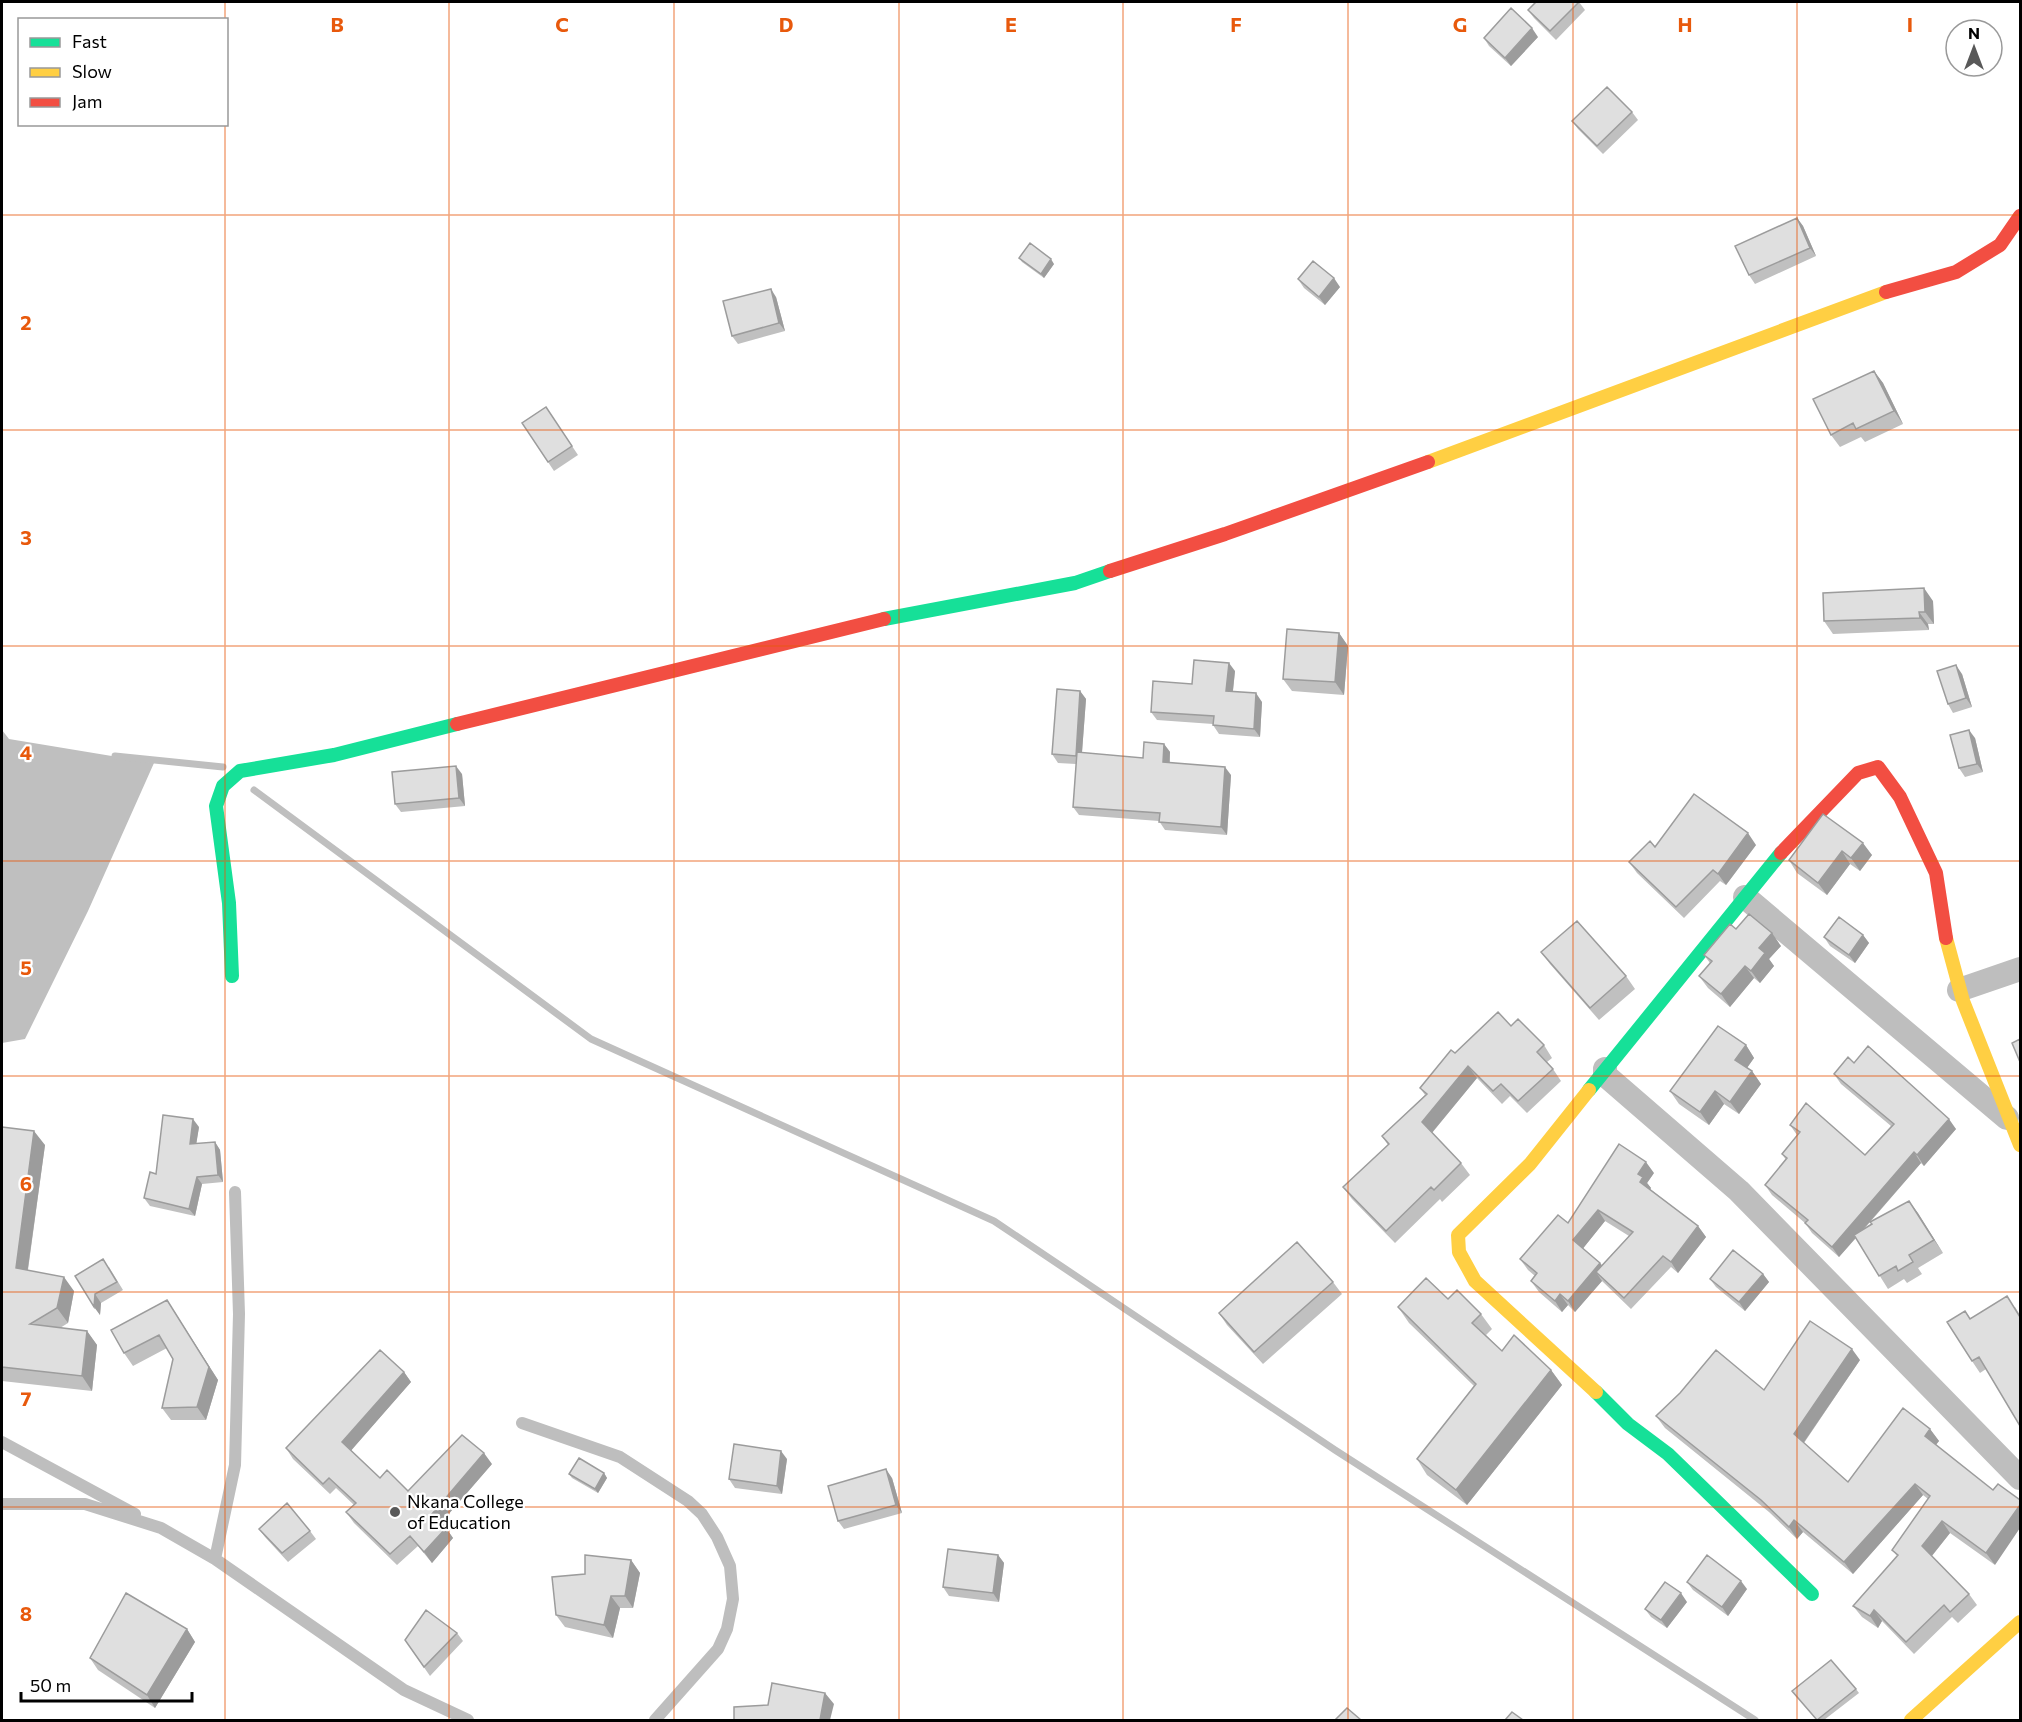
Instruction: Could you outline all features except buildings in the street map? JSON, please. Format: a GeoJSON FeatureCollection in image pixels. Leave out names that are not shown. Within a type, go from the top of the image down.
{"type":"FeatureCollection","features":[{"type":"Feature","properties":{"kind":"street"},"geometry":{"type":"LineString","coordinates":[[232,976],[229,903],[216,806],[223,786],[240,771],[334,755],[878,620],[1075,583],[1225,534],[1424,463],[1888,291],[1956,272],[2000,245],[2020,216]]}},
{"type":"Feature","properties":{"kind":"street"},"geometry":{"type":"LineString","coordinates":[[1812,1594],[1668,1454],[1628,1424],[1558,1355],[1475,1281],[1459,1252],[1458,1235],[1530,1164],[1787,846],[1858,773],[1878,767],[1900,797],[1936,873],[1946,941],[1959,990],[2020,1145]]}},
{"type":"Feature","properties":{"kind":"street"},"geometry":{"type":"LineString","coordinates":[[1745,897],[2010,1120]]}},
{"type":"Feature","properties":{"kind":"street"},"geometry":{"type":"LineString","coordinates":[[1959,990],[2020,969]]}},
{"type":"Feature","properties":{"kind":"street"},"geometry":{"type":"LineString","coordinates":[[1605,1069],[1605,1074],[1739,1191],[2020,1478]]}},
{"type":"Feature","properties":{"kind":"street"},"geometry":{"type":"LineString","coordinates":[[1911,1720],[2020,1622]]}},
{"type":"Feature","properties":{"kind":"lane"},"geometry":{"type":"LineString","coordinates":[[215,1559],[235,1464],[239,1314],[236,1192]]}},
{"type":"Feature","properties":{"kind":"lane"},"geometry":{"type":"LineString","coordinates":[[522,1423],[620,1457],[688,1501],[702,1514],[717,1537],[730,1566],[733,1599],[727,1629],[718,1649],[655,1720]]}},
{"type":"Feature","properties":{"kind":"lane"},"geometry":{"type":"LineString","coordinates":[[2,1442],[215,1559],[404,1690],[468,1720]]}},
{"type":"Feature","properties":{"kind":"lane"},"geometry":{"type":"LineString","coordinates":[[2,1504],[85,1504],[161,1528]]}},
{"type":"Feature","properties":{"kind":"shaded area"},"geometry":{"type":"Polygon","coordinates":[[[2,730],[9,739],[154,763],[88,911],[25,1039],[2,1043],[2,730]]]}},
{"type":"Feature","properties":{"kind":"waterway"},"geometry":{"type":"LineString","coordinates":[[115,756],[223,767]]}},
{"type":"Feature","properties":{"kind":"waterway"},"geometry":{"type":"LineString","coordinates":[[254,790],[591,1039],[994,1221],[1335,1450],[1755,1720]]}},
{"type":"Feature","properties":{"kind":"traffic: fast"},"geometry":{"type":"LineString","coordinates":[[884,619],[1075,583],[1110,571]]}},
{"type":"Feature","properties":{"kind":"traffic: fast"},"geometry":{"type":"LineString","coordinates":[[232,976],[229,903],[216,806],[223,786],[240,771],[334,755],[457,724]]}},
{"type":"Feature","properties":{"kind":"traffic: fast"},"geometry":{"type":"LineString","coordinates":[[1589,1090],[1781,853]]}},
{"type":"Feature","properties":{"kind":"traffic: fast"},"geometry":{"type":"LineString","coordinates":[[1596,1392],[1628,1424],[1668,1454],[1812,1594]]}},
{"type":"Feature","properties":{"kind":"traffic: slow"},"geometry":{"type":"LineString","coordinates":[[1428,462],[1886,292]]}},
{"type":"Feature","properties":{"kind":"traffic: slow"},"geometry":{"type":"LineString","coordinates":[[1946,938],[1963,1001],[2020,1145]]}},
{"type":"Feature","properties":{"kind":"traffic: slow"},"geometry":{"type":"LineString","coordinates":[[1589,1090],[1530,1164],[1458,1235],[1459,1252],[1475,1281],[1596,1392]]}},
{"type":"Feature","properties":{"kind":"traffic: slow"},"geometry":{"type":"LineString","coordinates":[[1911,1720],[2020,1622]]}},
{"type":"Feature","properties":{"kind":"traffic: jam"},"geometry":{"type":"LineString","coordinates":[[1886,292],[1956,272],[2000,245],[2020,216]]}},
{"type":"Feature","properties":{"kind":"traffic: jam"},"geometry":{"type":"LineString","coordinates":[[1110,571],[1225,534],[1428,462]]}},
{"type":"Feature","properties":{"kind":"traffic: jam"},"geometry":{"type":"LineString","coordinates":[[457,724],[884,619]]}},
{"type":"Feature","properties":{"kind":"traffic: jam"},"geometry":{"type":"LineString","coordinates":[[1781,853],[1858,773],[1878,767],[1900,797],[1936,873],[1946,938]]}},
{"type":"Feature","properties":{"kind":"place","name":"Nkana College of Education"},"geometry":{"type":"Point","coordinates":[395,1512]}}]}
